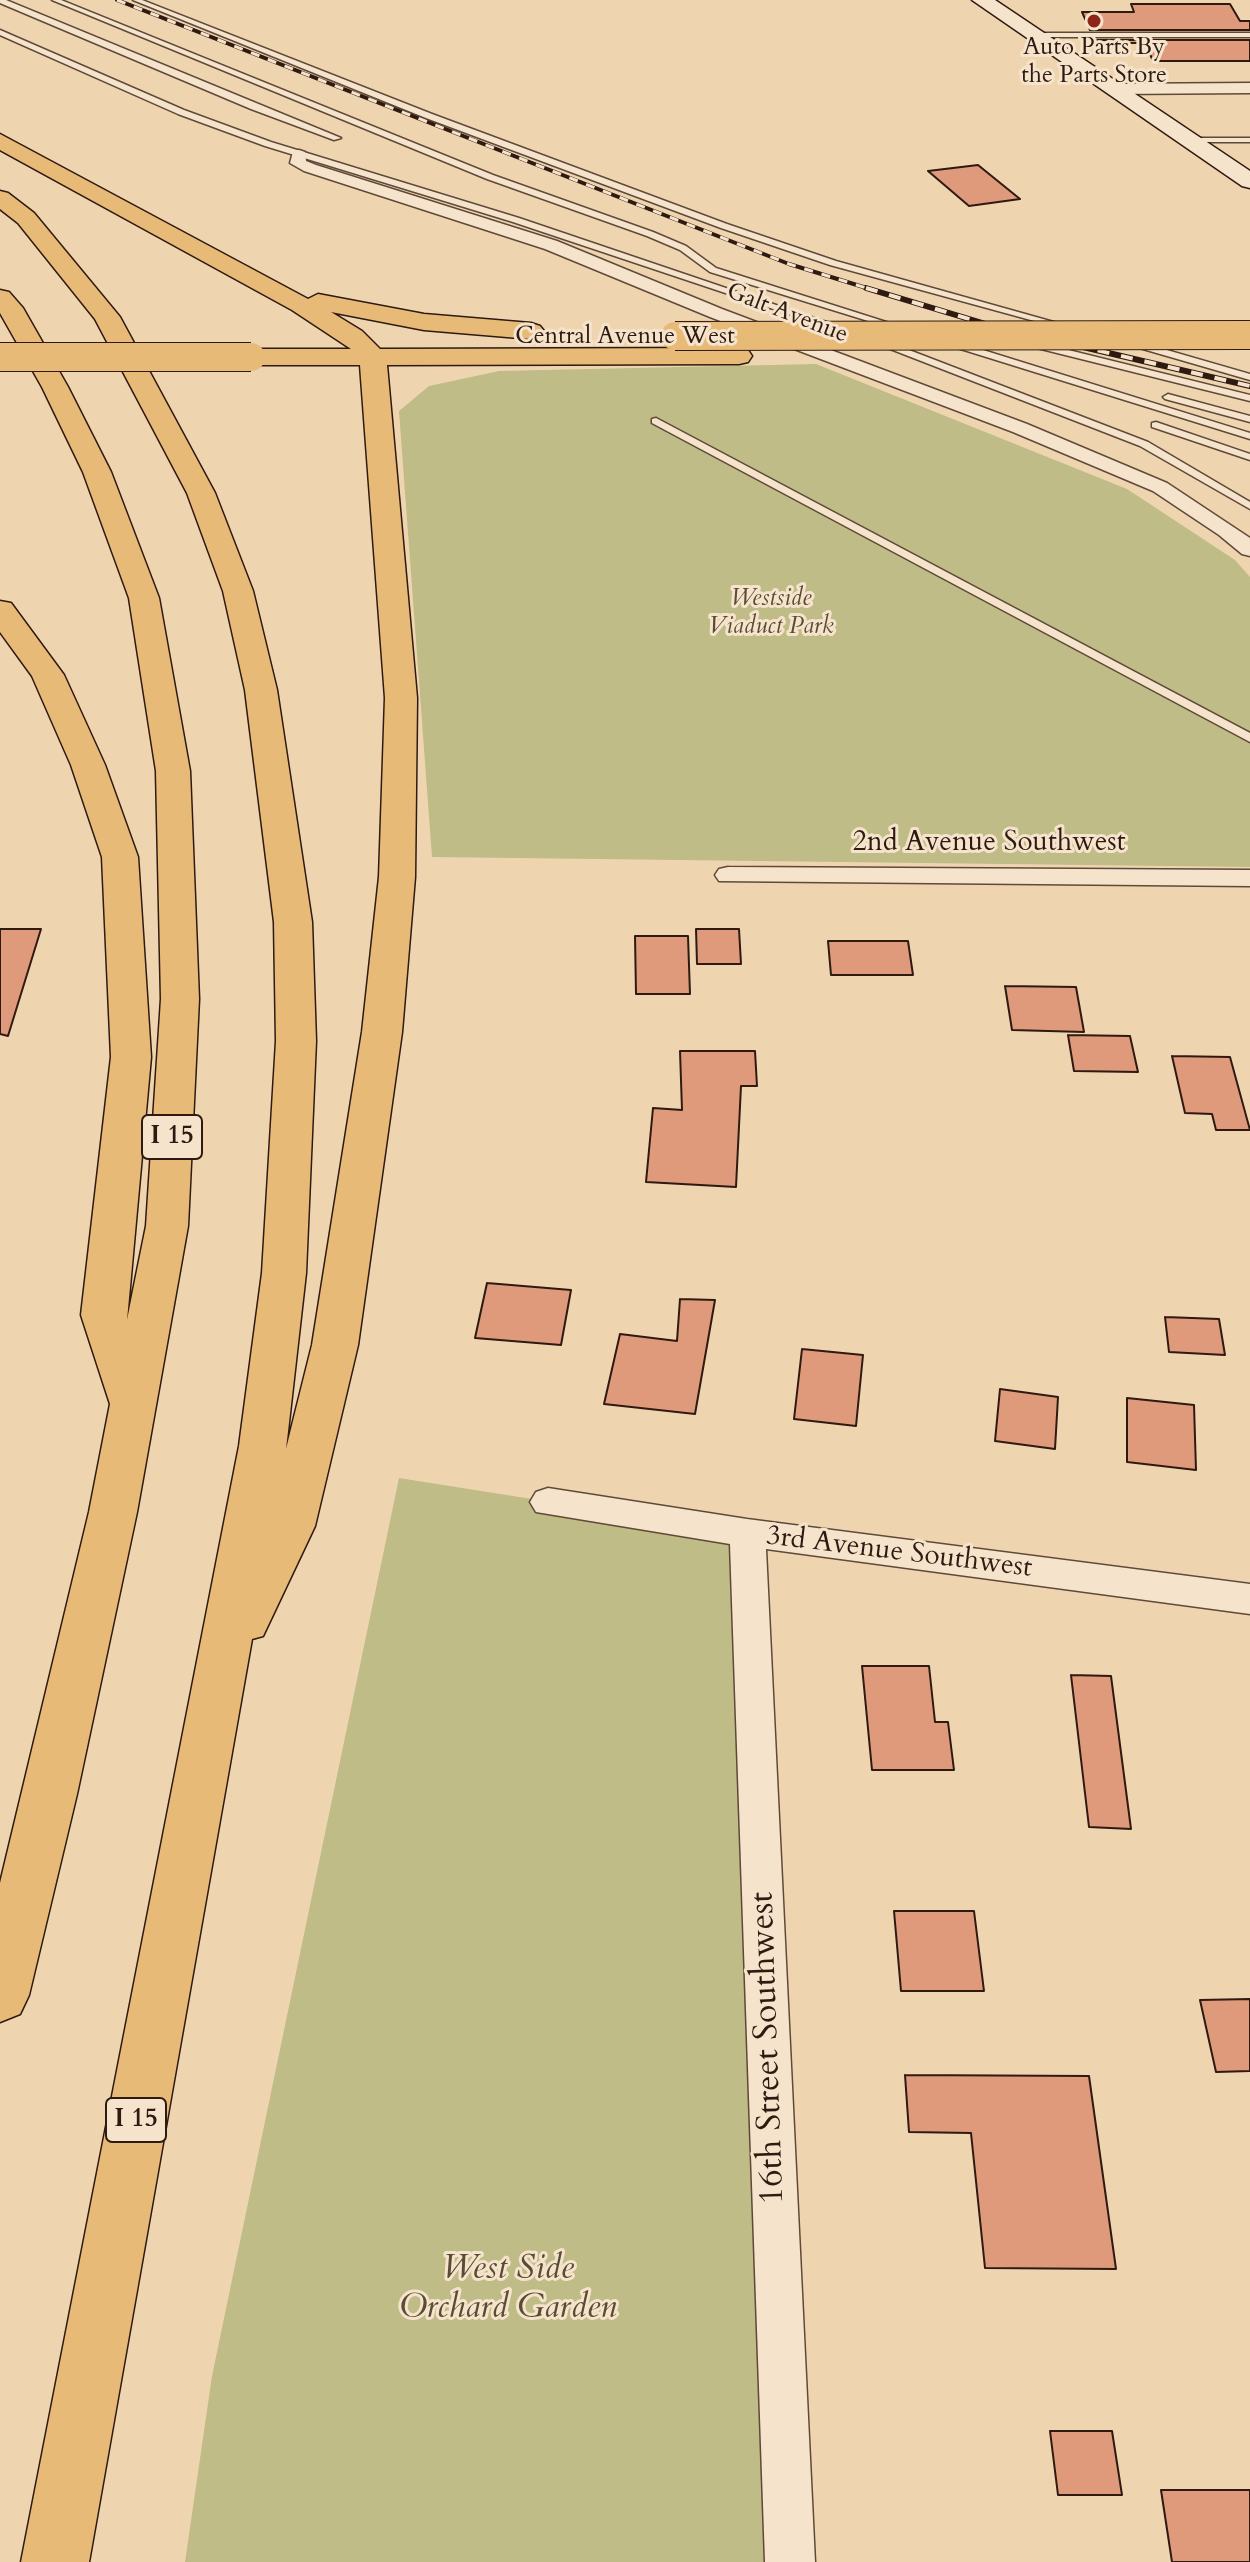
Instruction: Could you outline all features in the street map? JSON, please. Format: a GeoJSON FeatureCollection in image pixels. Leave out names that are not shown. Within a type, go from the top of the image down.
{"type":"FeatureCollection","features":[{"type":"Feature","properties":{"kind":"highway"},"geometry":{"type":"LineString","coordinates":[[0,141],[363,347],[381,436],[401,698],[397,877],[382,1032],[335,1345],[291,1526],[218,1678]]}},
{"type":"Feature","properties":{"kind":"highway","name":"I 15"},"geometry":{"type":"LineString","coordinates":[[0,198],[26,218],[107,317],[201,493],[238,591],[261,690],[278,800],[293,922],[296,1041],[284,1273],[263,1446],[55,2562]]}},
{"type":"Feature","properties":{"kind":"highway"},"geometry":{"type":"LineString","coordinates":[[223,265],[311,301],[370,314],[424,322],[609,337]]}},
{"type":"Feature","properties":{"kind":"highway","name":"I 15"},"geometry":{"type":"LineString","coordinates":[[0,297],[14,313],[83,444],[144,598],[173,771],[180,999],[167,1226],[135,1407],[50,1794],[0,1995]]}},
{"type":"Feature","properties":{"kind":"highway","name":"Central Avenue West"},"geometry":{"type":"LineString","coordinates":[[0,357],[609,337],[1250,335]]}},
{"type":"Feature","properties":{"kind":"highway","name":"Central Avenue West"},"geometry":{"type":"LineString","coordinates":[[0,336],[245,347]]}},
{"type":"Feature","properties":{"kind":"highway","name":"Central Avenue West"},"geometry":{"type":"LineString","coordinates":[[363,347],[532,357],[1250,356]]}},
{"type":"Feature","properties":{"kind":"highway"},"geometry":{"type":"LineString","coordinates":[[1151,356],[1250,349]]}},
{"type":"Feature","properties":{"kind":"highway"},"geometry":{"type":"LineString","coordinates":[[381,436],[405,387],[437,371],[532,357]]}},
{"type":"Feature","properties":{"kind":"highway"},"geometry":{"type":"LineString","coordinates":[[0,610],[48,675],[88,765],[120,857],[131,1057],[103,1315],[135,1407]]}},
{"type":"Feature","properties":{"kind":"main road"},"geometry":{"type":"LineString","coordinates":[[982,0],[1250,181]]}},
{"type":"Feature","properties":{"kind":"street"},"geometry":{"type":"LineString","coordinates":[[1114,89],[1250,88]]}},
{"type":"Feature","properties":{"kind":"street","name":"Galt Avenue"},"geometry":{"type":"LineString","coordinates":[[306,152],[298,163],[551,245],[716,313],[1020,428],[1160,487],[1246,544]]}},
{"type":"Feature","properties":{"kind":"street","name":"2nd Avenue Southwest"},"geometry":{"type":"LineString","coordinates":[[728,875],[1250,878]]}},
{"type":"Feature","properties":{"kind":"street","name":"3rd Avenue Southwest"},"geometry":{"type":"LineString","coordinates":[[548,1502],[747,1533],[1250,1599]]}},
{"type":"Feature","properties":{"kind":"street","name":"16th Street Southwest"},"geometry":{"type":"LineString","coordinates":[[747,1533],[790,2562]]}},
{"type":"Feature","properties":{"kind":"lane"},"geometry":{"type":"LineString","coordinates":[[0,0],[254,107],[344,135]]}},
{"type":"Feature","properties":{"kind":"lane"},"geometry":{"type":"LineString","coordinates":[[55,0],[556,203],[661,239],[697,256],[713,270],[1250,436]]}},
{"type":"Feature","properties":{"kind":"lane"},"geometry":{"type":"LineString","coordinates":[[136,0],[429,116],[774,243],[921,288],[1250,377]]}},
{"type":"Feature","properties":{"kind":"lane"},"geometry":{"type":"LineString","coordinates":[[0,32],[181,112],[796,313],[973,376],[1144,444],[1250,506]]}},
{"type":"Feature","properties":{"kind":"lane"},"geometry":{"type":"LineString","coordinates":[[1034,35],[1250,35]]}},
{"type":"Feature","properties":{"kind":"lane"},"geometry":{"type":"LineString","coordinates":[[326,143],[366,127]]}},
{"type":"Feature","properties":{"kind":"lane"},"geometry":{"type":"LineString","coordinates":[[1189,140],[1250,140]]}},
{"type":"Feature","properties":{"kind":"lane"},"geometry":{"type":"LineString","coordinates":[[1036,345],[1250,398]]}},
{"type":"Feature","properties":{"kind":"lane"},"geometry":{"type":"LineString","coordinates":[[1144,444],[1168,397],[1180,382]]}},
{"type":"Feature","properties":{"kind":"lane"},"geometry":{"type":"LineString","coordinates":[[1168,397],[1250,419]]}},
{"type":"Feature","properties":{"kind":"lane"},"geometry":{"type":"LineString","coordinates":[[656,421],[1250,738]]}},
{"type":"Feature","properties":{"kind":"lane"},"geometry":{"type":"LineString","coordinates":[[1156,425],[1250,457]]}},
{"type":"Feature","properties":{"kind":"green space","name":"Westside Viaduct Park"},"geometry":{"type":"Polygon","coordinates":[[[816,364],[1127,489],[1235,560],[1250,577],[1250,867],[432,857],[399,411],[429,386],[499,371],[816,364]]]}},
{"type":"Feature","properties":{"kind":"green space","name":"West Side Orchard Garden"},"geometry":{"type":"Polygon","coordinates":[[[399,1478],[747,1533],[790,2562],[185,2562],[212,2376],[399,1478]]]}},
{"type":"Feature","properties":{"kind":"building"},"geometry":{"type":"Polygon","coordinates":[[[1131,4],[1230,4],[1240,21],[1250,21],[1250,30],[1090,30],[1082,12],[1134,12],[1131,4]]]}},
{"type":"Feature","properties":{"kind":"building"},"geometry":{"type":"Polygon","coordinates":[[[1094,40],[1250,40],[1250,61],[1153,61],[1145,43],[1096,43],[1094,40]]]}},
{"type":"Feature","properties":{"kind":"building"},"geometry":{"type":"Polygon","coordinates":[[[978,165],[1020,199],[969,206],[928,171],[978,165]]]}},
{"type":"Feature","properties":{"kind":"building"},"geometry":{"type":"Polygon","coordinates":[[[0,929],[41,929],[8,1036],[0,1034],[0,929]]]}},
{"type":"Feature","properties":{"kind":"building"},"geometry":{"type":"Polygon","coordinates":[[[696,929],[739,929],[741,964],[697,964],[696,929]]]}},
{"type":"Feature","properties":{"kind":"building"},"geometry":{"type":"Polygon","coordinates":[[[635,936],[688,936],[690,994],[636,994],[635,936]]]}},
{"type":"Feature","properties":{"kind":"building"},"geometry":{"type":"Polygon","coordinates":[[[828,941],[908,941],[913,975],[831,975],[828,941]]]}},
{"type":"Feature","properties":{"kind":"building"},"geometry":{"type":"Polygon","coordinates":[[[1005,986],[1076,987],[1084,1032],[1012,1030],[1005,986]]]}},
{"type":"Feature","properties":{"kind":"building"},"geometry":{"type":"Polygon","coordinates":[[[1068,1035],[1130,1036],[1138,1072],[1074,1071],[1068,1035]]]}},
{"type":"Feature","properties":{"kind":"building"},"geometry":{"type":"Polygon","coordinates":[[[680,1051],[755,1051],[757,1086],[741,1086],[736,1187],[646,1182],[653,1108],[682,1110],[680,1051]]]}},
{"type":"Feature","properties":{"kind":"building"},"geometry":{"type":"Polygon","coordinates":[[[1172,1056],[1230,1057],[1250,1130],[1216,1130],[1212,1114],[1185,1113],[1172,1056]]]}},
{"type":"Feature","properties":{"kind":"building"},"geometry":{"type":"Polygon","coordinates":[[[487,1283],[571,1290],[561,1345],[475,1338],[487,1283]]]}},
{"type":"Feature","properties":{"kind":"building"},"geometry":{"type":"Polygon","coordinates":[[[680,1299],[715,1300],[695,1414],[604,1404],[620,1334],[677,1341],[680,1299]]]}},
{"type":"Feature","properties":{"kind":"building"},"geometry":{"type":"Polygon","coordinates":[[[1165,1317],[1219,1319],[1225,1355],[1169,1352],[1165,1317]]]}},
{"type":"Feature","properties":{"kind":"building"},"geometry":{"type":"Polygon","coordinates":[[[802,1349],[863,1355],[856,1426],[794,1419],[802,1349]]]}},
{"type":"Feature","properties":{"kind":"building"},"geometry":{"type":"Polygon","coordinates":[[[1000,1389],[1058,1397],[1055,1449],[995,1441],[1000,1389]]]}},
{"type":"Feature","properties":{"kind":"building"},"geometry":{"type":"Polygon","coordinates":[[[1127,1398],[1194,1405],[1196,1470],[1127,1462],[1127,1398]]]}},
{"type":"Feature","properties":{"kind":"building"},"geometry":{"type":"Polygon","coordinates":[[[862,1666],[929,1666],[935,1722],[948,1722],[954,1770],[872,1770],[862,1666]]]}},
{"type":"Feature","properties":{"kind":"building"},"geometry":{"type":"Polygon","coordinates":[[[1071,1675],[1111,1676],[1131,1829],[1089,1827],[1071,1675]]]}},
{"type":"Feature","properties":{"kind":"building"},"geometry":{"type":"Polygon","coordinates":[[[894,1911],[974,1911],[984,1991],[901,1991],[894,1911]]]}},
{"type":"Feature","properties":{"kind":"building"},"geometry":{"type":"Polygon","coordinates":[[[1250,1999],[1250,2071],[1216,2072],[1200,2000],[1250,1999]]]}},
{"type":"Feature","properties":{"kind":"building"},"geometry":{"type":"Polygon","coordinates":[[[905,2075],[1089,2076],[1116,2269],[985,2268],[971,2133],[909,2132],[905,2075]]]}},
{"type":"Feature","properties":{"kind":"building"},"geometry":{"type":"Polygon","coordinates":[[[1050,2431],[1112,2431],[1122,2495],[1058,2495],[1050,2431]]]}},
{"type":"Feature","properties":{"kind":"building"},"geometry":{"type":"Polygon","coordinates":[[[1161,2490],[1250,2490],[1250,2562],[1172,2562],[1161,2490]]]}},
{"type":"Feature","properties":{"kind":"railway"},"geometry":{"type":"LineString","coordinates":[[117,0],[789,264],[873,290]]}},
{"type":"Feature","properties":{"kind":"railway"},"geometry":{"type":"LineString","coordinates":[[866,288],[989,325],[1250,386]]}},
{"type":"Feature","properties":{"kind":"place","name":"Auto Parts By the Parts Store"},"geometry":{"type":"Point","coordinates":[1094,21]}}]}
